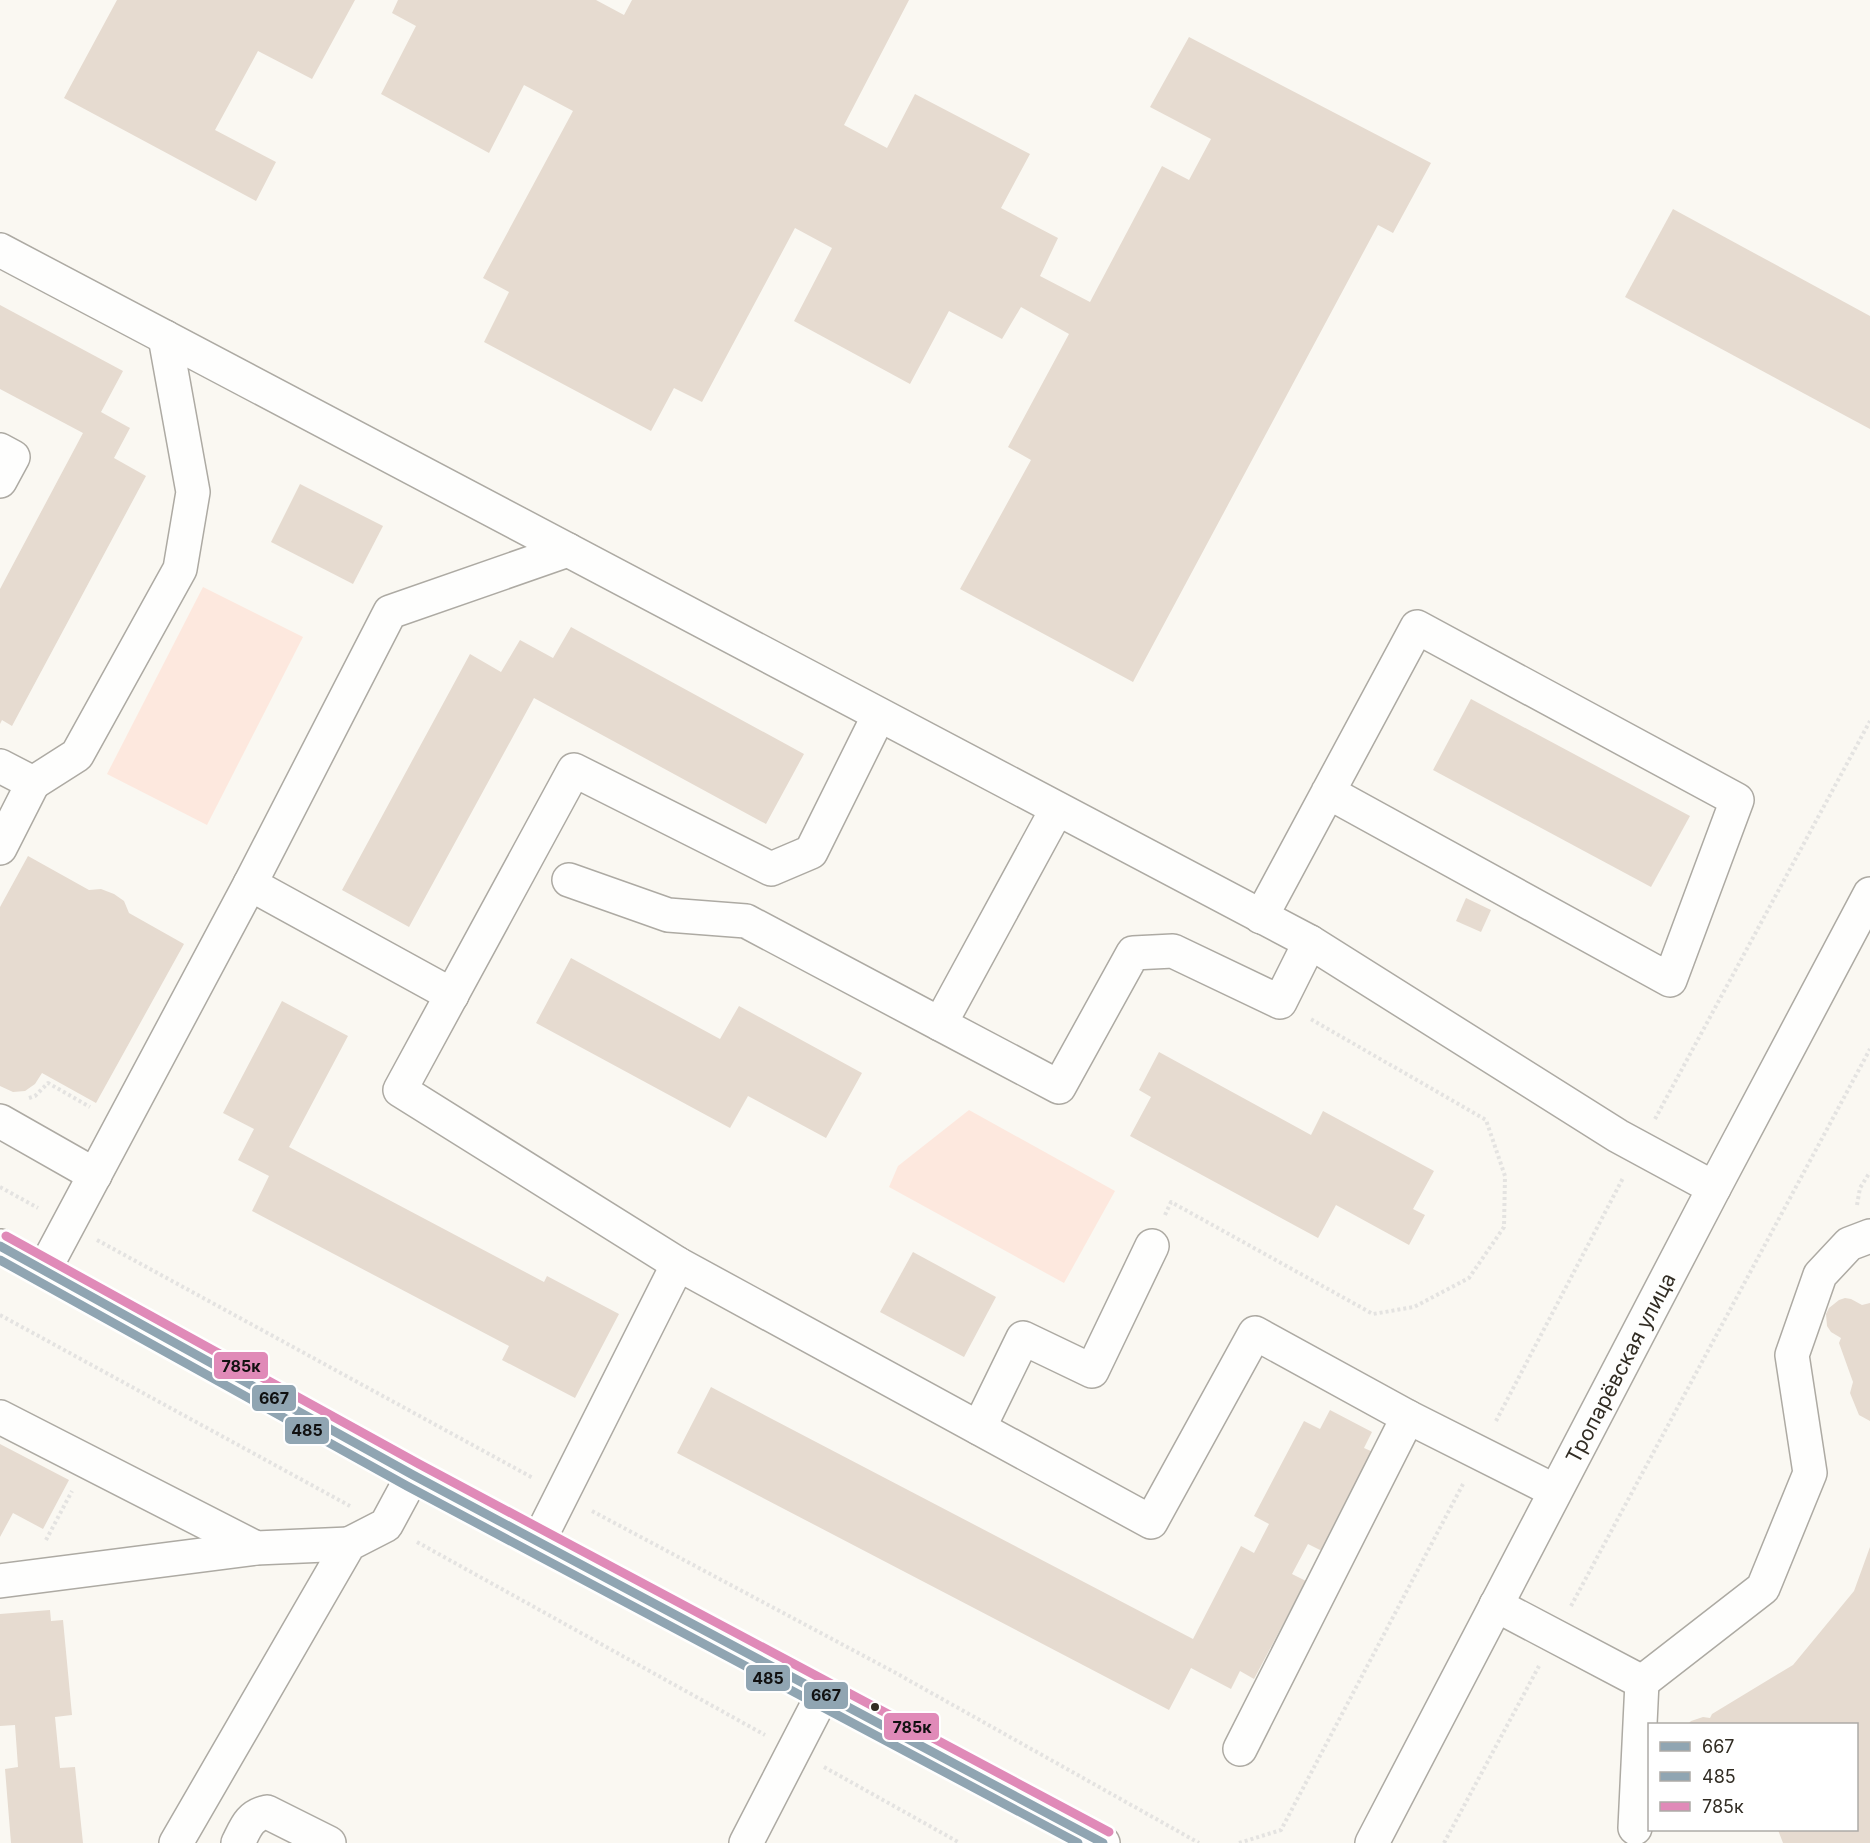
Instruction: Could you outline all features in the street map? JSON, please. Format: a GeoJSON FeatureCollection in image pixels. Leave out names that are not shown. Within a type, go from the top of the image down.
{"type":"FeatureCollection","features":[{"type":"Feature","properties":{"kind":"street"},"geometry":{"type":"LineString","coordinates":[[0,250],[1310,942],[1639,1148],[1714,1188]]}},
{"type":"Feature","properties":{"kind":"street"},"geometry":{"type":"LineString","coordinates":[[0,848],[33,783],[76,755],[180,569],[192,492],[165,337]]}},
{"type":"Feature","properties":{"kind":"street"},"geometry":{"type":"LineString","coordinates":[[0,450],[13,457],[0,481]]}},
{"type":"Feature","properties":{"kind":"street"},"geometry":{"type":"LineString","coordinates":[[44,1270],[250,884],[390,612],[568,550]]}},
{"type":"Feature","properties":{"kind":"street"},"geometry":{"type":"LineString","coordinates":[[1261,917],[1328,792],[1417,627],[1737,800],[1670,980],[1328,792]]}},
{"type":"Feature","properties":{"kind":"street"},"geometry":{"type":"LineString","coordinates":[[879,715],[811,852],[771,869],[574,770],[400,1090],[678,1264],[1151,1522],[1255,1333],[1408,1417],[1555,1491]]}},
{"type":"Feature","properties":{"kind":"street"},"geometry":{"type":"LineString","coordinates":[[0,766],[33,783]]}},
{"type":"Feature","properties":{"kind":"street"},"geometry":{"type":"LineString","coordinates":[[940,1024],[1057,808]]}},
{"type":"Feature","properties":{"kind":"street"},"geometry":{"type":"LineString","coordinates":[[569,880],[668,915],[746,921],[1059,1087],[1133,953],[1173,951],[1280,1002],[1310,942]]}},
{"type":"Feature","properties":{"kind":"street"},"geometry":{"type":"LineString","coordinates":[[250,884],[452,994]]}},
{"type":"Feature","properties":{"kind":"street","name":"Тропарёвская улица"},"geometry":{"type":"LineString","coordinates":[[1371,1843],[1870,894]]}},
{"type":"Feature","properties":{"kind":"street"},"geometry":{"type":"LineString","coordinates":[[0,1121],[95,1175]]}},
{"type":"Feature","properties":{"kind":"street"},"geometry":{"type":"LineString","coordinates":[[1635,1828],[1642,1682],[1763,1588],[1810,1473],[1792,1355],[1820,1275],[1849,1244],[1870,1236]]}},
{"type":"Feature","properties":{"kind":"street"},"geometry":{"type":"LineString","coordinates":[[0,1246],[414,1475],[1103,1843]]}},
{"type":"Feature","properties":{"kind":"street"},"geometry":{"type":"LineString","coordinates":[[979,1428],[1023,1338],[1092,1371],[1152,1246]]}},
{"type":"Feature","properties":{"kind":"street"},"geometry":{"type":"LineString","coordinates":[[538,1542],[678,1264]]}},
{"type":"Feature","properties":{"kind":"street"},"geometry":{"type":"LineString","coordinates":[[0,1417],[256,1548]]}},
{"type":"Feature","properties":{"kind":"street"},"geometry":{"type":"LineString","coordinates":[[1240,1749],[1408,1417]]}},
{"type":"Feature","properties":{"kind":"street"},"geometry":{"type":"LineString","coordinates":[[13,1580],[256,1548],[350,1544],[386,1525],[414,1475]]}},
{"type":"Feature","properties":{"kind":"street"},"geometry":{"type":"LineString","coordinates":[[176,1843],[350,1544]]}},
{"type":"Feature","properties":{"kind":"street"},"geometry":{"type":"LineString","coordinates":[[1496,1605],[1642,1682]]}},
{"type":"Feature","properties":{"kind":"street"},"geometry":{"type":"LineString","coordinates":[[746,1843],[823,1694]]}},
{"type":"Feature","properties":{"kind":"street"},"geometry":{"type":"LineString","coordinates":[[238,1843],[248,1823],[256,1814],[267,1812],[329,1843]]}},
{"type":"Feature","properties":{"kind":"path"},"geometry":{"type":"LineString","coordinates":[[1239,1843],[1281,1830],[1639,1148],[1870,721]]}},
{"type":"Feature","properties":{"kind":"path"},"geometry":{"type":"LineString","coordinates":[[1152,1246],[1171,1202],[1373,1314],[1414,1307],[1469,1278],[1504,1227],[1505,1176],[1486,1120],[1280,1002]]}},
{"type":"Feature","properties":{"kind":"path"},"geometry":{"type":"LineString","coordinates":[[1444,1843],[1870,1049]]}},
{"type":"Feature","properties":{"kind":"path"},"geometry":{"type":"LineString","coordinates":[[48,1083],[90,1106],[87,1113]]}},
{"type":"Feature","properties":{"kind":"path"},"geometry":{"type":"LineString","coordinates":[[0,1187],[562,1495],[894,1672],[1199,1843]]}},
{"type":"Feature","properties":{"kind":"path"},"geometry":{"type":"LineString","coordinates":[[0,1315],[386,1525],[960,1843]]}},
{"type":"Feature","properties":{"kind":"path"},"geometry":{"type":"LineString","coordinates":[[13,1580],[87,1462]]}},
{"type":"Feature","properties":{"kind":"shaded area"},"geometry":{"type":"Polygon","coordinates":[[[203,587],[303,637],[207,825],[107,774],[203,587]]]}},
{"type":"Feature","properties":{"kind":"shaded area"},"geometry":{"type":"Polygon","coordinates":[[[969,1110],[1115,1191],[1064,1283],[889,1187],[898,1166],[969,1110]]]}},
{"type":"Feature","properties":{"kind":"building"},"geometry":{"type":"Polygon","coordinates":[[[117,0],[355,0],[312,79],[258,51],[215,130],[276,162],[256,201],[64,98],[117,0]]]}},
{"type":"Feature","properties":{"kind":"building"},"geometry":{"type":"Polygon","coordinates":[[[398,0],[596,0],[624,15],[632,0],[909,0],[844,125],[887,148],[915,94],[1030,154],[1001,208],[1058,238],[1040,276],[1090,302],[1162,166],[1189,180],[1211,139],[1150,107],[1189,37],[1431,163],[1393,233],[1378,225],[1133,682],[960,589],[1031,460],[1008,447],[1069,334],[1021,307],[1002,339],[949,311],[910,384],[794,321],[832,248],[795,228],[702,402],[674,388],[651,431],[484,342],[509,292],[483,278],[573,111],[524,85],[489,153],[381,94],[416,26],[392,13],[398,0]]]}},
{"type":"Feature","properties":{"kind":"building"},"geometry":{"type":"Polygon","coordinates":[[[1673,209],[1870,316],[1870,429],[1625,297],[1673,209]]]}},
{"type":"Feature","properties":{"kind":"building"},"geometry":{"type":"Polygon","coordinates":[[[0,305],[123,371],[101,412],[130,428],[114,458],[146,476],[12,726],[2,720],[0,724],[0,589],[83,433],[0,389],[0,305]]]}},
{"type":"Feature","properties":{"kind":"building"},"geometry":{"type":"Polygon","coordinates":[[[300,484],[383,526],[353,584],[271,542],[300,484]]]}},
{"type":"Feature","properties":{"kind":"building"},"geometry":{"type":"Polygon","coordinates":[[[571,627],[804,754],[766,824],[534,698],[409,927],[342,890],[470,654],[501,672],[520,640],[553,658],[571,627]]]}},
{"type":"Feature","properties":{"kind":"building"},"geometry":{"type":"Polygon","coordinates":[[[1471,699],[1690,816],[1651,887],[1433,770],[1471,699]]]}},
{"type":"Feature","properties":{"kind":"building"},"geometry":{"type":"Polygon","coordinates":[[[28,856],[89,890],[101,889],[114,894],[124,901],[129,913],[184,944],[96,1103],[42,1073],[35,1084],[25,1091],[13,1092],[0,1086],[0,907],[28,856]]]}},
{"type":"Feature","properties":{"kind":"building"},"geometry":{"type":"Polygon","coordinates":[[[1466,898],[1491,910],[1481,932],[1456,921],[1466,898]]]}},
{"type":"Feature","properties":{"kind":"building"},"geometry":{"type":"Polygon","coordinates":[[[571,958],[720,1039],[739,1006],[862,1073],[826,1138],[748,1096],[730,1128],[536,1023],[571,958]]]}},
{"type":"Feature","properties":{"kind":"building"},"geometry":{"type":"Polygon","coordinates":[[[282,1001],[348,1036],[289,1147],[544,1282],[547,1276],[619,1314],[575,1398],[502,1360],[509,1346],[252,1211],[269,1176],[238,1160],[254,1129],[223,1113],[282,1001]]]}},
{"type":"Feature","properties":{"kind":"building"},"geometry":{"type":"Polygon","coordinates":[[[1159,1052],[1311,1135],[1323,1111],[1434,1171],[1413,1209],[1425,1215],[1409,1245],[1336,1205],[1318,1238],[1130,1136],[1151,1097],[1139,1090],[1159,1052]]]}},
{"type":"Feature","properties":{"kind":"building"},"geometry":{"type":"Polygon","coordinates":[[[913,1252],[996,1297],[964,1357],[880,1312],[913,1252]]]}},
{"type":"Feature","properties":{"kind":"building"},"geometry":{"type":"Polygon","coordinates":[[[1845,1298],[1862,1305],[1870,1303],[1870,1421],[1859,1415],[1850,1393],[1853,1382],[1839,1343],[1841,1338],[1831,1332],[1827,1326],[1826,1314],[1829,1308],[1845,1298]]]}},
{"type":"Feature","properties":{"kind":"building"},"geometry":{"type":"Polygon","coordinates":[[[711,1387],[1193,1639],[1241,1546],[1254,1553],[1269,1524],[1254,1516],[1304,1421],[1320,1429],[1330,1410],[1372,1432],[1364,1448],[1373,1452],[1322,1551],[1308,1544],[1292,1574],[1306,1581],[1254,1679],[1240,1671],[1231,1689],[1191,1668],[1169,1710],[677,1453],[711,1387]]]}},
{"type":"Feature","properties":{"kind":"building"},"geometry":{"type":"Polygon","coordinates":[[[0,1444],[69,1480],[43,1529],[13,1513],[0,1537],[0,1444]]]}},
{"type":"Feature","properties":{"kind":"building"},"geometry":{"type":"Polygon","coordinates":[[[1870,1547],[1870,1843],[1783,1843],[1778,1831],[1858,1831],[1858,1723],[1689,1723],[1703,1717],[1710,1718],[1712,1714],[1793,1665],[1854,1591],[1870,1547]]]}},
{"type":"Feature","properties":{"kind":"building"},"geometry":{"type":"Polygon","coordinates":[[[50,1610],[51,1621],[63,1620],[72,1715],[55,1717],[60,1768],[75,1767],[83,1843],[11,1843],[5,1769],[18,1767],[15,1725],[0,1726],[0,1614],[50,1610]]]}},
{"type":"Feature","properties":{"kind":"transit line","name":"785к"},"geometry":{"type":"LineString","coordinates":[[6,1236],[419,1464],[1109,1832]]}},
{"type":"Feature","properties":{"kind":"transit line","name":"667"},"geometry":{"type":"LineString","coordinates":[[0,1246],[413,1475],[1103,1843]]}},
{"type":"Feature","properties":{"kind":"transit line","name":"485"},"geometry":{"type":"LineString","coordinates":[[0,1260],[407,1486],[1078,1843]]}}]}
